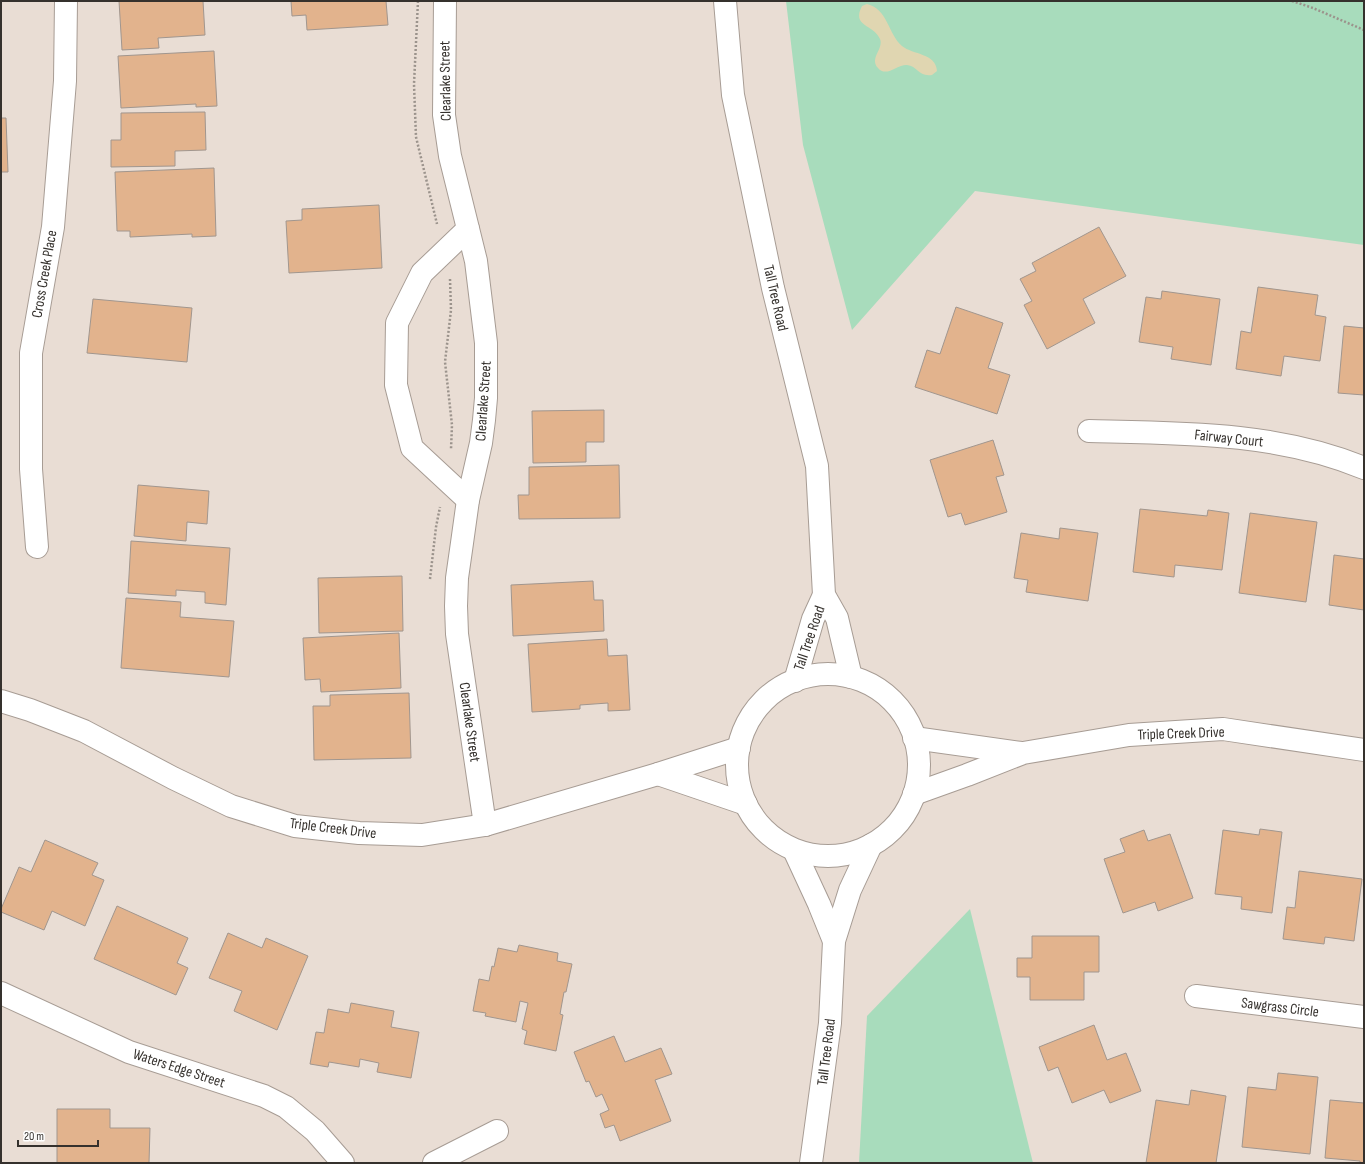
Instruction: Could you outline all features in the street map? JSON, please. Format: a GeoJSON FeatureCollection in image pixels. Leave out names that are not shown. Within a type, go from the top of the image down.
{"type":"FeatureCollection","features":[{"type":"Feature","properties":{"kind":"street","name":"Cross Creek Place"},"geometry":{"type":"LineString","coordinates":[[37,547],[31,469],[31,353],[53,227],[65,81],[66,1]]}},
{"type":"Feature","properties":{"kind":"street","name":"Clearlake Street"},"geometry":{"type":"LineString","coordinates":[[445,1],[444,115],[450,156],[476,261],[486,343],[486,398],[481,443],[468,500],[457,578],[456,606],[457,634],[485,825]]}},
{"type":"Feature","properties":{"kind":"street","name":"Tall Tree Road"},"geometry":{"type":"LineString","coordinates":[[725,1],[733,94],[773,288],[818,466],[824,595],[813,619],[795,680]]}},
{"type":"Feature","properties":{"kind":"street"},"geometry":{"type":"LineString","coordinates":[[468,229],[422,273],[397,323],[396,385],[412,448],[468,500]]}},
{"type":"Feature","properties":{"kind":"street","name":"Fairway Court"},"geometry":{"type":"LineString","coordinates":[[1089,431],[1182,433],[1260,440],[1300,447],[1364,468]]}},
{"type":"Feature","properties":{"kind":"street","name":"Tall Tree Road"},"geometry":{"type":"LineString","coordinates":[[824,595],[838,618],[851,677]]}},
{"type":"Feature","properties":{"kind":"street"},"geometry":{"type":"LineString","coordinates":[[823,674],[851,677],[872,686],[890,699],[905,717],[914,738],[919,760],[917,783],[914,794],[904,815],[885,836],[871,845],[850,854],[816,856],[794,850],[784,845],[765,832],[751,814],[739,782],[737,759],[739,748],[746,726],[758,707],[775,691],[784,685],[795,680],[823,674]]}},
{"type":"Feature","properties":{"kind":"street","name":"Triple Creek Drive"},"geometry":{"type":"LineString","coordinates":[[1,702],[30,710],[84,732],[230,806],[295,826],[359,833],[422,835],[485,825],[658,774],[739,748]]}},
{"type":"Feature","properties":{"kind":"street","name":"Triple Creek Drive"},"geometry":{"type":"LineString","coordinates":[[914,794],[968,775],[1023,753],[1129,735],[1222,729],[1364,750]]}},
{"type":"Feature","properties":{"kind":"street","name":"Triple Creek Drive"},"geometry":{"type":"LineString","coordinates":[[914,738],[1023,753]]}},
{"type":"Feature","properties":{"kind":"street"},"geometry":{"type":"LineString","coordinates":[[658,774],[746,804]]}},
{"type":"Feature","properties":{"kind":"street","name":"Tall Tree Road"},"geometry":{"type":"LineString","coordinates":[[811,1163],[830,1023],[834,941],[850,890],[871,845]]}},
{"type":"Feature","properties":{"kind":"street","name":"Tall Tree Road"},"geometry":{"type":"LineString","coordinates":[[794,850],[820,904],[834,941]]}},
{"type":"Feature","properties":{"kind":"street","name":"Sawgrass Circle"},"geometry":{"type":"LineString","coordinates":[[1196,996],[1364,1017]]}},
{"type":"Feature","properties":{"kind":"street","name":"Waters Edge Street"},"geometry":{"type":"LineString","coordinates":[[4,1001],[129,1052],[264,1096],[286,1107],[315,1131],[342,1163]]}},
{"type":"Feature","properties":{"kind":"street"},"geometry":{"type":"LineString","coordinates":[[434,1163],[497,1131]]}},
{"type":"Feature","properties":{"kind":"path"},"geometry":{"type":"LineString","coordinates":[[1292,1],[1313,8],[1364,30]]}},
{"type":"Feature","properties":{"kind":"green space"},"geometry":{"type":"Polygon","coordinates":[[[786,1],[1364,1],[1364,245],[975,191],[852,330],[803,145],[786,1]]]}},
{"type":"Feature","properties":{"kind":"green space"},"geometry":{"type":"Polygon","coordinates":[[[970,909],[1033,1163],[859,1163],[867,1016],[970,909]]]}},
{"type":"Feature","properties":{"kind":"sand"},"geometry":{"type":"Polygon","coordinates":[[[867,4],[874,7],[884,16],[897,41],[902,46],[933,61],[936,65],[937,71],[932,75],[927,75],[921,73],[914,67],[903,65],[885,72],[881,71],[875,61],[881,43],[880,39],[873,30],[861,22],[859,18],[859,13],[862,6],[867,4]]]}},
{"type":"Feature","properties":{"kind":"building"},"geometry":{"type":"Polygon","coordinates":[[[119,1],[203,1],[205,35],[158,38],[159,48],[122,50],[119,1]]]}},
{"type":"Feature","properties":{"kind":"building"},"geometry":{"type":"Polygon","coordinates":[[[291,1],[386,1],[388,25],[307,30],[306,15],[292,16],[291,1]]]}},
{"type":"Feature","properties":{"kind":"building"},"geometry":{"type":"Polygon","coordinates":[[[214,51],[217,106],[196,107],[196,104],[121,108],[118,56],[214,51]]]}},
{"type":"Feature","properties":{"kind":"building"},"geometry":{"type":"Polygon","coordinates":[[[205,112],[206,150],[175,151],[175,166],[111,167],[111,140],[121,140],[121,113],[205,112]]]}},
{"type":"Feature","properties":{"kind":"building"},"geometry":{"type":"Polygon","coordinates":[[[1,118],[6,118],[8,172],[1,172],[1,118]]]}},
{"type":"Feature","properties":{"kind":"building"},"geometry":{"type":"Polygon","coordinates":[[[214,168],[216,236],[192,237],[192,234],[130,237],[130,231],[117,231],[115,172],[214,168]]]}},
{"type":"Feature","properties":{"kind":"building"},"geometry":{"type":"Polygon","coordinates":[[[379,205],[382,268],[289,273],[286,221],[302,220],[302,209],[379,205]]]}},
{"type":"Feature","properties":{"kind":"building"},"geometry":{"type":"Polygon","coordinates":[[[1099,227],[1126,276],[1083,299],[1095,323],[1047,349],[1024,305],[1032,301],[1020,279],[1036,271],[1032,263],[1099,227]]]}},
{"type":"Feature","properties":{"kind":"building"},"geometry":{"type":"Polygon","coordinates":[[[1258,287],[1318,295],[1315,315],[1326,317],[1320,361],[1284,356],[1281,376],[1236,369],[1241,331],[1251,333],[1258,287]]]}},
{"type":"Feature","properties":{"kind":"building"},"geometry":{"type":"Polygon","coordinates":[[[1162,291],[1220,299],[1211,365],[1171,359],[1173,347],[1139,342],[1146,297],[1161,299],[1162,291]]]}},
{"type":"Feature","properties":{"kind":"building"},"geometry":{"type":"Polygon","coordinates":[[[93,299],[192,308],[187,362],[87,353],[93,299]]]}},
{"type":"Feature","properties":{"kind":"building"},"geometry":{"type":"Polygon","coordinates":[[[956,307],[1003,323],[988,368],[1010,375],[997,414],[915,387],[927,350],[940,354],[956,307]]]}},
{"type":"Feature","properties":{"kind":"building"},"geometry":{"type":"Polygon","coordinates":[[[1344,326],[1364,328],[1364,395],[1338,393],[1344,326]]]}},
{"type":"Feature","properties":{"kind":"building"},"geometry":{"type":"Polygon","coordinates":[[[604,410],[604,442],[586,442],[586,462],[533,463],[532,411],[604,410]]]}},
{"type":"Feature","properties":{"kind":"building"},"geometry":{"type":"Polygon","coordinates":[[[993,440],[1004,475],[996,477],[1007,512],[965,525],[961,513],[948,517],[930,460],[993,440]]]}},
{"type":"Feature","properties":{"kind":"building"},"geometry":{"type":"Polygon","coordinates":[[[619,465],[620,518],[519,519],[518,495],[529,495],[529,467],[619,465]]]}},
{"type":"Feature","properties":{"kind":"building"},"geometry":{"type":"Polygon","coordinates":[[[138,485],[209,491],[207,524],[187,522],[186,541],[134,536],[138,485]]]}},
{"type":"Feature","properties":{"kind":"building"},"geometry":{"type":"Polygon","coordinates":[[[1140,509],[1207,516],[1208,510],[1229,513],[1222,570],[1175,565],[1174,577],[1133,572],[1140,509]]]}},
{"type":"Feature","properties":{"kind":"building"},"geometry":{"type":"Polygon","coordinates":[[[1250,513],[1317,522],[1306,602],[1239,593],[1250,513]]]}},
{"type":"Feature","properties":{"kind":"building"},"geometry":{"type":"Polygon","coordinates":[[[1060,528],[1098,533],[1088,601],[1026,592],[1028,580],[1014,578],[1021,533],[1059,539],[1060,528]]]}},
{"type":"Feature","properties":{"kind":"building"},"geometry":{"type":"Polygon","coordinates":[[[131,541],[230,548],[226,605],[205,603],[205,592],[176,590],[176,596],[128,593],[131,541]]]}},
{"type":"Feature","properties":{"kind":"building"},"geometry":{"type":"Polygon","coordinates":[[[1334,555],[1364,559],[1364,610],[1329,605],[1334,555]]]}},
{"type":"Feature","properties":{"kind":"building"},"geometry":{"type":"Polygon","coordinates":[[[402,576],[403,631],[319,633],[318,578],[402,576]]]}},
{"type":"Feature","properties":{"kind":"building"},"geometry":{"type":"Polygon","coordinates":[[[593,581],[594,600],[603,600],[604,631],[513,636],[511,585],[593,581]]]}},
{"type":"Feature","properties":{"kind":"building"},"geometry":{"type":"Polygon","coordinates":[[[126,598],[181,602],[180,617],[234,621],[229,677],[121,668],[126,598]]]}},
{"type":"Feature","properties":{"kind":"building"},"geometry":{"type":"Polygon","coordinates":[[[399,633],[401,688],[321,692],[320,679],[305,680],[303,638],[399,633]]]}},
{"type":"Feature","properties":{"kind":"building"},"geometry":{"type":"Polygon","coordinates":[[[607,639],[608,656],[627,655],[630,710],[608,711],[608,703],[580,705],[580,709],[532,712],[528,644],[607,639]]]}},
{"type":"Feature","properties":{"kind":"building"},"geometry":{"type":"Polygon","coordinates":[[[409,693],[411,758],[314,760],[313,706],[330,706],[330,695],[409,693]]]}},
{"type":"Feature","properties":{"kind":"building"},"geometry":{"type":"Polygon","coordinates":[[[1260,829],[1282,832],[1272,913],[1241,909],[1242,897],[1215,894],[1223,830],[1259,835],[1260,829]]]}},
{"type":"Feature","properties":{"kind":"building"},"geometry":{"type":"Polygon","coordinates":[[[1144,830],[1148,841],[1170,834],[1193,898],[1158,911],[1155,902],[1123,913],[1104,859],[1125,852],[1120,839],[1144,830]]]}},
{"type":"Feature","properties":{"kind":"building"},"geometry":{"type":"Polygon","coordinates":[[[45,840],[98,863],[92,875],[104,880],[85,926],[52,911],[44,930],[1,912],[19,867],[31,872],[45,840]]]}},
{"type":"Feature","properties":{"kind":"building"},"geometry":{"type":"Polygon","coordinates":[[[1299,871],[1362,879],[1354,941],[1325,937],[1324,944],[1283,939],[1287,907],[1295,908],[1299,871]]]}},
{"type":"Feature","properties":{"kind":"building"},"geometry":{"type":"Polygon","coordinates":[[[117,906],[188,938],[177,963],[188,968],[176,995],[94,959],[117,906]]]}},
{"type":"Feature","properties":{"kind":"building"},"geometry":{"type":"Polygon","coordinates":[[[228,933],[262,948],[266,938],[308,956],[277,1030],[234,1011],[242,991],[209,978],[228,933]]]}},
{"type":"Feature","properties":{"kind":"building"},"geometry":{"type":"Polygon","coordinates":[[[1032,936],[1099,936],[1099,972],[1084,972],[1084,1000],[1030,1000],[1030,977],[1017,977],[1017,958],[1032,958],[1032,936]]]}},
{"type":"Feature","properties":{"kind":"building"},"geometry":{"type":"Polygon","coordinates":[[[519,945],[558,953],[557,961],[572,964],[566,992],[564,992],[560,1014],[563,1015],[556,1051],[524,1044],[527,1031],[522,1029],[528,1003],[520,1001],[516,1022],[485,1016],[486,1013],[473,1011],[479,979],[489,981],[498,948],[517,952],[519,945]]]}},
{"type":"Feature","properties":{"kind":"building"},"geometry":{"type":"Polygon","coordinates":[[[351,1003],[394,1011],[391,1027],[419,1032],[411,1078],[377,1072],[379,1063],[360,1059],[359,1067],[329,1062],[328,1067],[310,1064],[316,1032],[324,1033],[328,1009],[349,1013],[351,1003]]]}},
{"type":"Feature","properties":{"kind":"building"},"geometry":{"type":"Polygon","coordinates":[[[1094,1025],[1107,1060],[1126,1053],[1141,1091],[1110,1103],[1104,1090],[1072,1103],[1058,1067],[1048,1071],[1039,1047],[1094,1025]]]}},
{"type":"Feature","properties":{"kind":"building"},"geometry":{"type":"Polygon","coordinates":[[[614,1036],[625,1062],[661,1048],[672,1074],[655,1080],[671,1121],[620,1141],[614,1125],[605,1128],[600,1114],[609,1110],[602,1094],[596,1097],[589,1081],[586,1082],[574,1052],[614,1036]]]}},
{"type":"Feature","properties":{"kind":"building"},"geometry":{"type":"Polygon","coordinates":[[[1278,1073],[1318,1077],[1310,1154],[1242,1147],[1248,1087],[1276,1090],[1278,1073]]]}},
{"type":"Feature","properties":{"kind":"building"},"geometry":{"type":"Polygon","coordinates":[[[1191,1090],[1226,1096],[1216,1163],[1146,1163],[1156,1100],[1189,1105],[1191,1090]]]}},
{"type":"Feature","properties":{"kind":"building"},"geometry":{"type":"Polygon","coordinates":[[[1330,1100],[1364,1103],[1364,1163],[1360,1163],[1360,1161],[1325,1158],[1330,1100]]]}},
{"type":"Feature","properties":{"kind":"building"},"geometry":{"type":"Polygon","coordinates":[[[57,1109],[110,1109],[110,1128],[150,1128],[149,1163],[57,1163],[57,1109]]]}}]}
